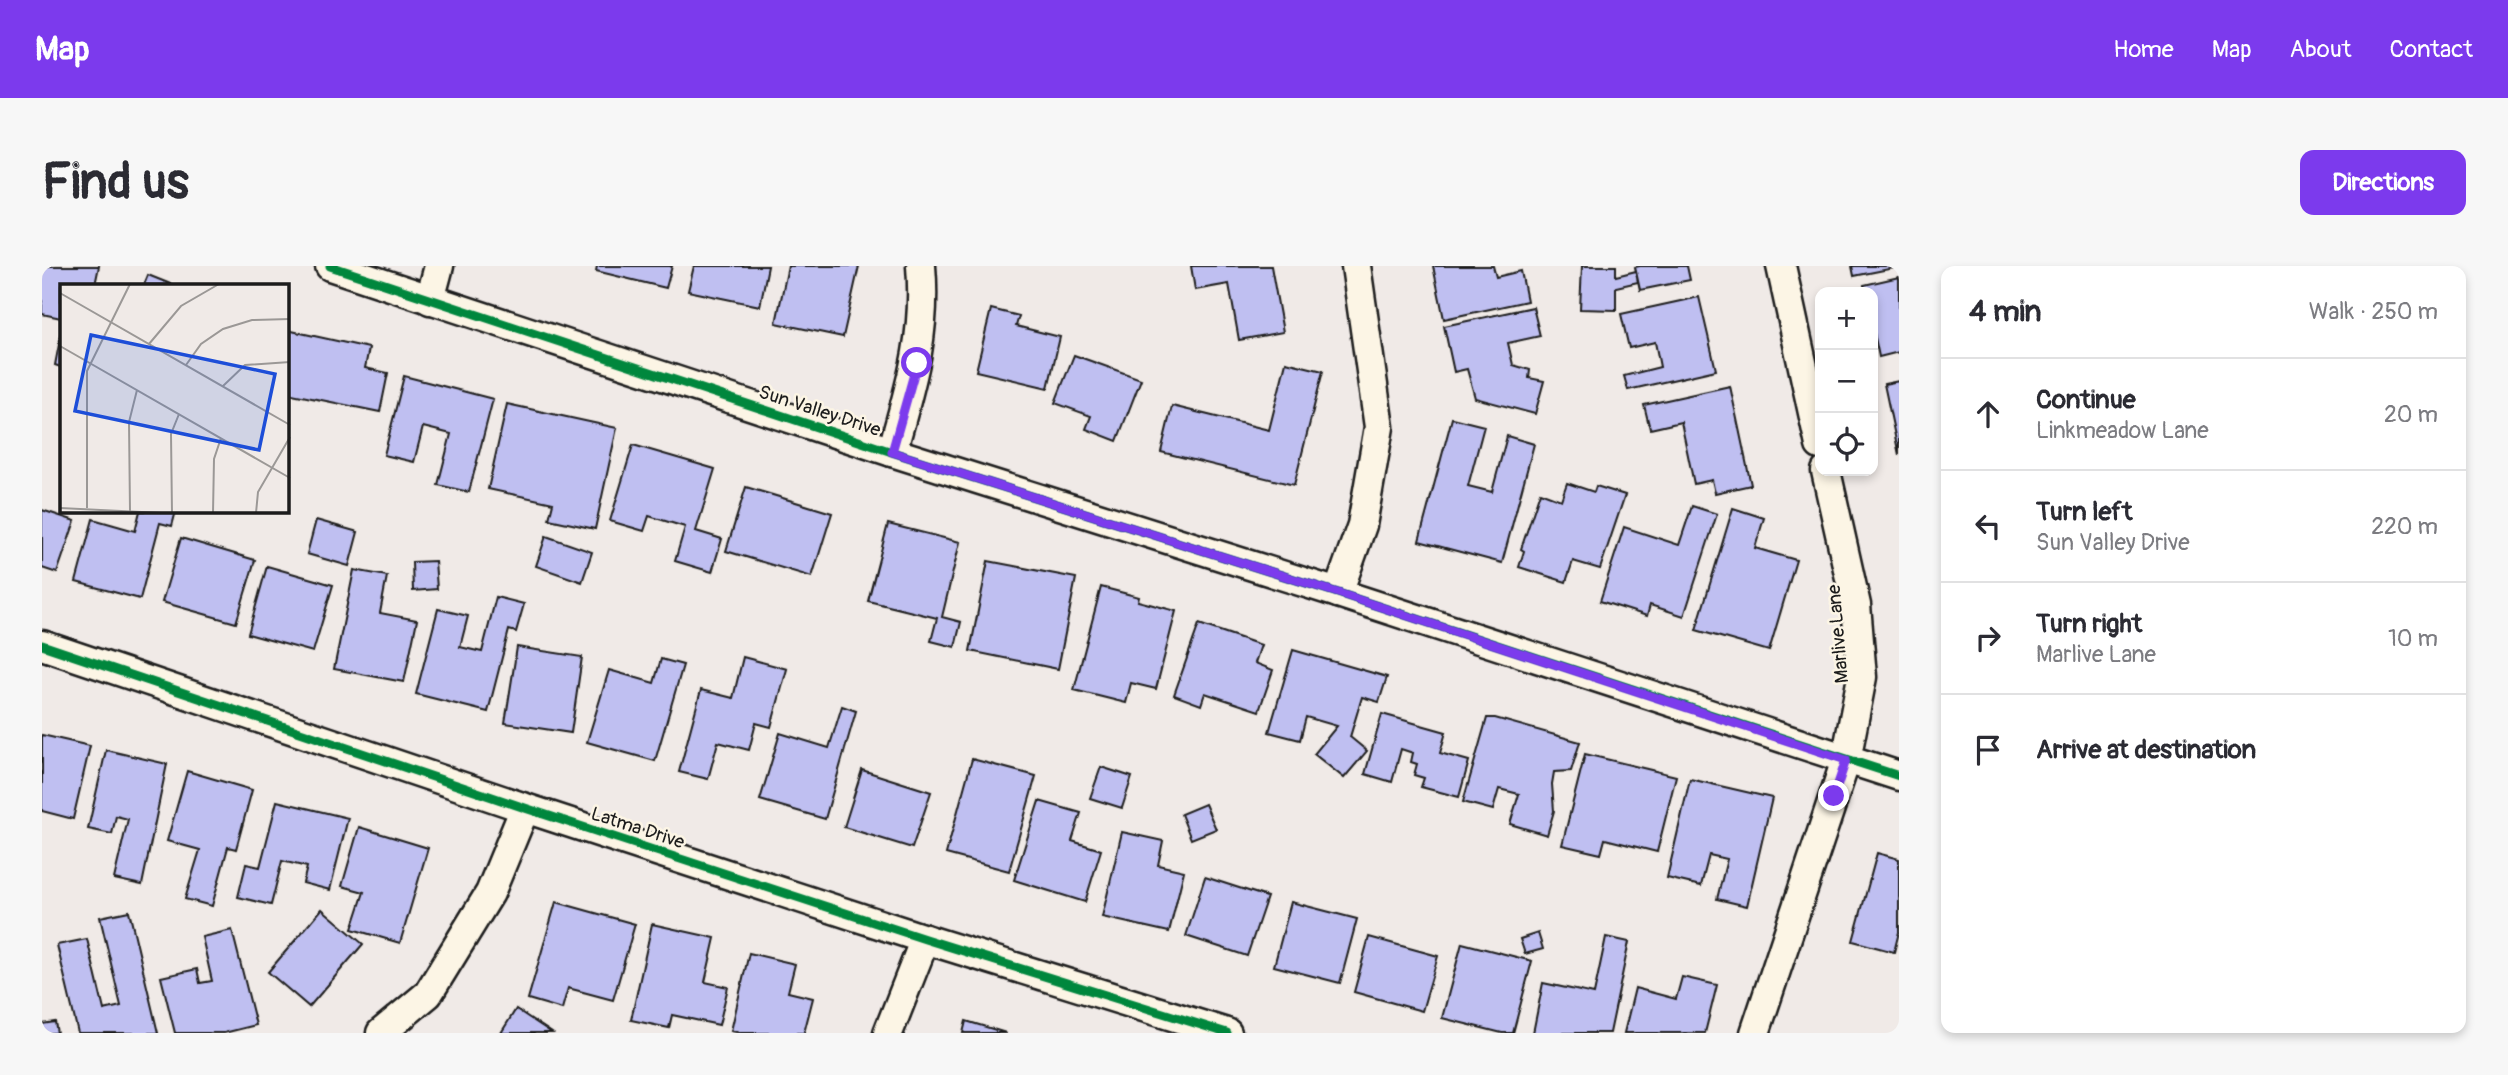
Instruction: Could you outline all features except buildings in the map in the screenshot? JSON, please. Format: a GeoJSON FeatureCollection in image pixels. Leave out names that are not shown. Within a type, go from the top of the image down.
{"type":"FeatureCollection","features":[{"type":"Feature","properties":{"kind":"street","name":"Sun Valley Drive"},"geometry":{"type":"LineString","coordinates":[[330,266],[892,452],[1338,593],[1899,776]]}},
{"type":"Feature","properties":{"kind":"street"},"geometry":{"type":"LineString","coordinates":[[430,300],[439,266]]}},
{"type":"Feature","properties":{"kind":"street"},"geometry":{"type":"LineString","coordinates":[[892,452],[917,363],[922,325],[921,266]]}},
{"type":"Feature","properties":{"kind":"street"},"geometry":{"type":"LineString","coordinates":[[1338,593],[1362,525],[1379,426],[1356,266]]}},
{"type":"Feature","properties":{"kind":"street"},"geometry":{"type":"LineString","coordinates":[[1781,266],[1815,422]]}},
{"type":"Feature","properties":{"kind":"street","name":"Marlive Lane"},"geometry":{"type":"LineString","coordinates":[[1755,1033],[1846,760],[1862,677],[1856,605],[1827,476]]}},
{"type":"Feature","properties":{"kind":"street","name":"Latma Drive"},"geometry":{"type":"LineString","coordinates":[[42,645],[925,939],[1227,1033]]}},
{"type":"Feature","properties":{"kind":"street"},"geometry":{"type":"LineString","coordinates":[[381,1033],[428,994],[490,893],[525,808]]}},
{"type":"Feature","properties":{"kind":"street"},"geometry":{"type":"LineString","coordinates":[[888,1033],[925,939]]}},
{"type":"Feature","properties":{"kind":"cycle path"},"geometry":{"type":"LineString","coordinates":[[330,266],[892,452],[1338,593],[1899,776]]}},
{"type":"Feature","properties":{"kind":"cycle path"},"geometry":{"type":"LineString","coordinates":[[42,645],[925,939],[1227,1033]]}},
{"type":"Feature","properties":{"kind":"route"},"geometry":{"type":"LineString","coordinates":[[917,363],[892,452],[1338,593],[1846,760],[1834,796]]}}]}
